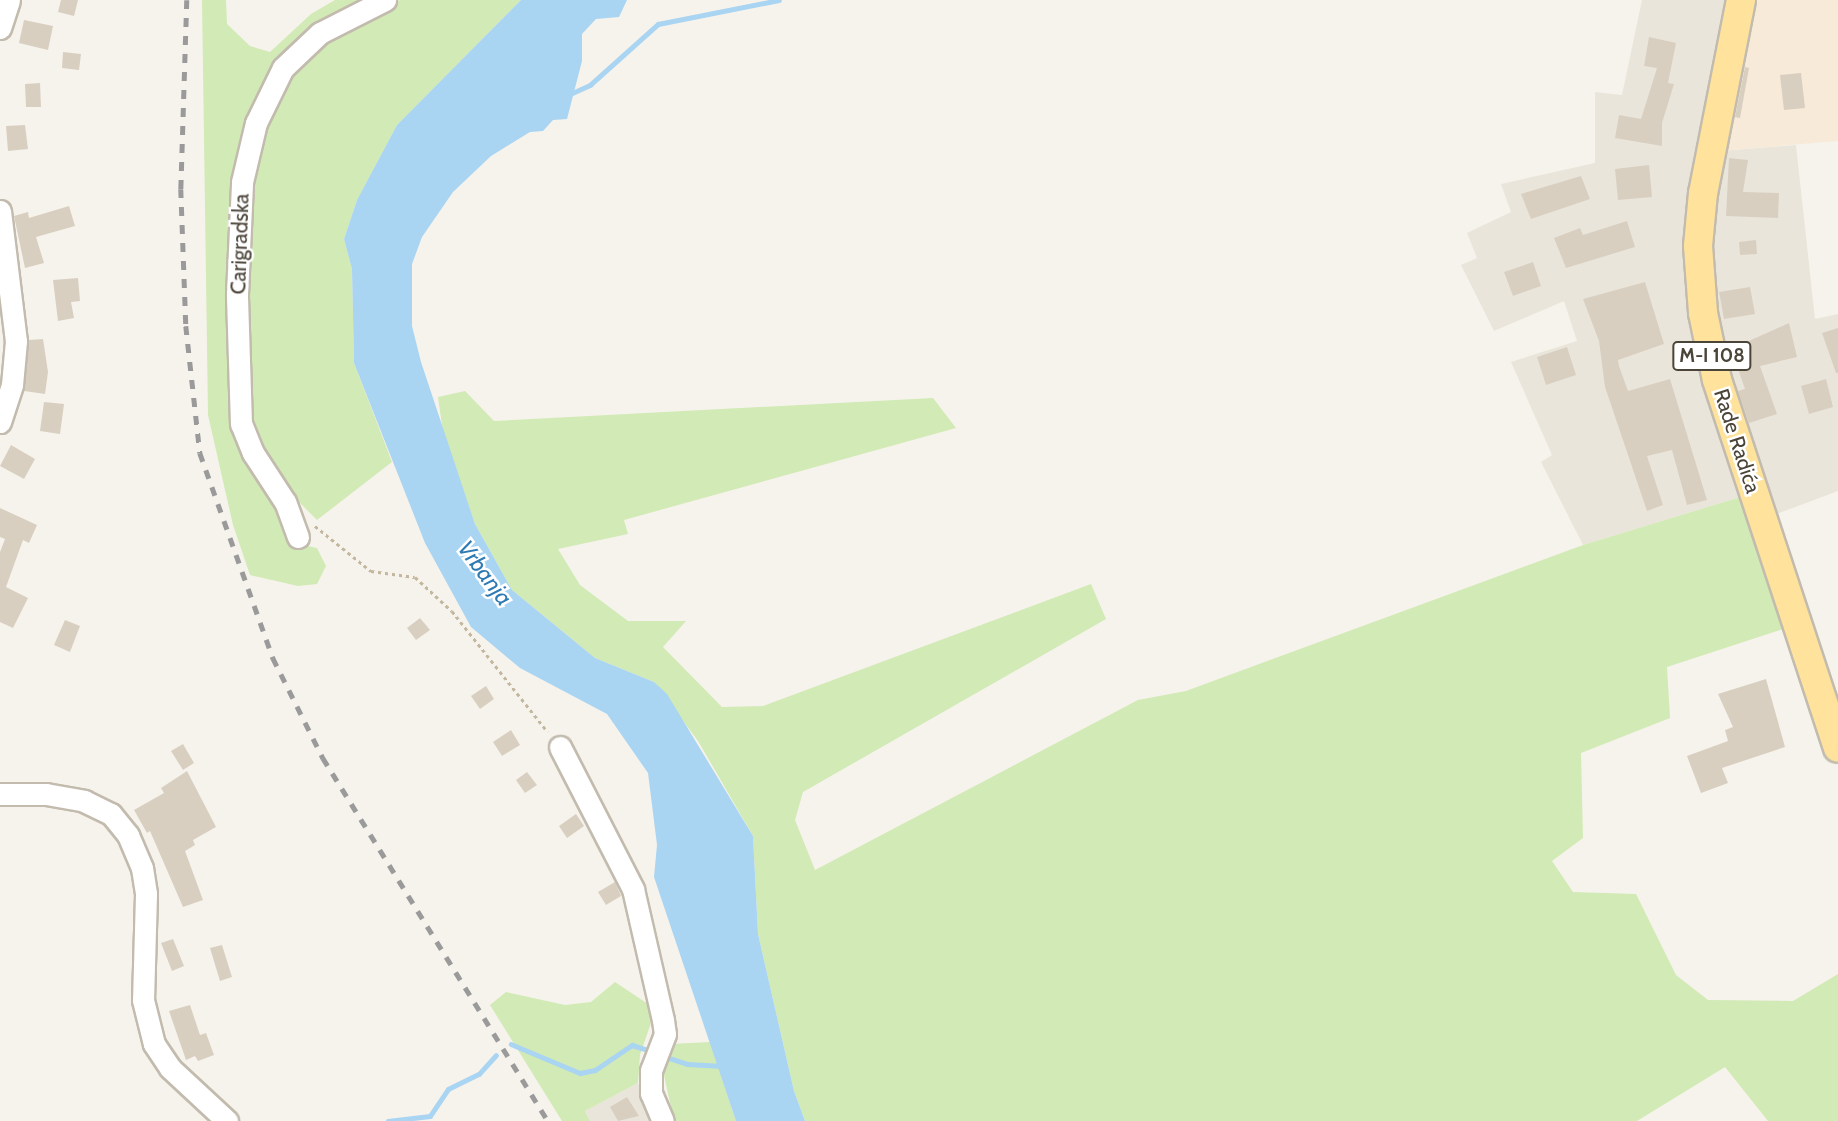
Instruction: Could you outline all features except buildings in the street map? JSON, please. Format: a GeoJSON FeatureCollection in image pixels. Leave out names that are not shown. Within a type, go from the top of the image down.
{"type":"FeatureCollection","features":[{"type":"Feature","properties":{"kind":"main road","name":"Rade Radića"},"geometry":{"type":"LineString","coordinates":[[1741,0],[1703,194],[1700,289],[1717,380],[1838,748]]}},
{"type":"Feature","properties":{"kind":"street"},"geometry":{"type":"LineString","coordinates":[[0,28],[9,0]]}},
{"type":"Feature","properties":{"kind":"street","name":"Carigradska"},"geometry":{"type":"LineString","coordinates":[[305,531],[253,453],[241,424],[237,294],[242,182],[256,123],[283,68],[320,33],[385,0]]}},
{"type":"Feature","properties":{"kind":"street"},"geometry":{"type":"LineString","coordinates":[[0,211],[5,279],[16,341],[12,385],[0,422]]}},
{"type":"Feature","properties":{"kind":"street"},"geometry":{"type":"LineString","coordinates":[[561,747],[633,889],[663,1020],[651,1093],[663,1121]]}},
{"type":"Feature","properties":{"kind":"street"},"geometry":{"type":"LineString","coordinates":[[0,794],[46,794],[84,801],[111,814],[128,835],[142,868],[146,894],[143,1000],[154,1044],[170,1068],[227,1121]]}},
{"type":"Feature","properties":{"kind":"path"},"geometry":{"type":"LineString","coordinates":[[305,531],[371,571],[415,577],[452,611],[561,747]]}},
{"type":"Feature","properties":{"kind":"shaded area"},"geometry":{"type":"Polygon","coordinates":[[[1642,0],[1734,0],[1692,243],[1747,495],[1583,545],[1541,462],[1552,455],[1511,362],[1577,341],[1564,301],[1494,331],[1461,265],[1477,258],[1467,233],[1511,212],[1501,184],[1595,163],[1595,92],[1622,95],[1642,0]]]}},
{"type":"Feature","properties":{"kind":"shaded area"},"geometry":{"type":"Polygon","coordinates":[[[1758,0],[1838,0],[1838,141],[1720,151],[1758,0]]]}},
{"type":"Feature","properties":{"kind":"shaded area"},"geometry":{"type":"Polygon","coordinates":[[[1796,145],[1815,319],[1838,314],[1838,491],[1774,515],[1710,300],[1706,209],[1720,151],[1796,145]]]}},
{"type":"Feature","properties":{"kind":"shaded area"},"geometry":{"type":"Polygon","coordinates":[[[638,1083],[655,1121],[590,1121],[585,1111],[638,1083]]]}},
{"type":"Feature","properties":{"kind":"green space"},"geometry":{"type":"Polygon","coordinates":[[[202,0],[226,0],[227,24],[250,46],[270,52],[311,14],[335,0],[366,0],[276,61],[248,112],[232,182],[229,395],[233,427],[294,543],[317,548],[326,566],[317,584],[298,586],[250,575],[233,525],[208,415],[202,0]]]}},
{"type":"Feature","properties":{"kind":"green space"},"geometry":{"type":"Polygon","coordinates":[[[400,0],[521,0],[397,125],[357,200],[344,239],[352,269],[354,363],[392,462],[317,520],[289,492],[271,463],[251,413],[246,209],[279,87],[322,39],[400,0]]]}},
{"type":"Feature","properties":{"kind":"green space"},"geometry":{"type":"Polygon","coordinates":[[[465,391],[494,421],[933,398],[956,428],[624,520],[628,534],[558,549],[580,585],[628,621],[686,621],[663,647],[722,707],[763,706],[1091,584],[1106,619],[803,792],[795,820],[815,870],[1138,700],[1186,691],[1583,545],[1747,495],[1783,629],[1667,667],[1670,718],[1581,753],[1583,838],[1552,861],[1573,892],[1636,894],[1676,975],[1708,1000],[1793,1001],[1838,974],[1838,1121],[1768,1121],[1725,1067],[1637,1121],[805,1121],[794,1091],[758,934],[753,836],[698,741],[654,682],[595,658],[512,590],[475,524],[443,432],[438,397],[465,391]]]}},
{"type":"Feature","properties":{"kind":"green space"},"geometry":{"type":"Polygon","coordinates":[[[615,982],[648,1004],[653,1017],[640,1055],[638,1083],[585,1111],[590,1121],[562,1121],[490,1005],[506,992],[565,1005],[591,1002],[615,982]]]}},
{"type":"Feature","properties":{"kind":"green space"},"geometry":{"type":"Polygon","coordinates":[[[710,1042],[736,1121],[674,1121],[662,1066],[671,1044],[710,1042]]]}},
{"type":"Feature","properties":{"kind":"water","name":"Vrbanja"},"geometry":{"type":"Polygon","coordinates":[[[521,0],[627,0],[619,17],[596,19],[582,34],[582,61],[567,119],[553,120],[543,131],[530,132],[491,156],[453,192],[422,237],[412,264],[412,326],[421,362],[475,524],[512,590],[595,658],[654,682],[667,694],[753,836],[758,934],[794,1091],[805,1121],[736,1121],[654,877],[657,845],[648,773],[607,714],[520,668],[471,627],[425,543],[354,363],[352,269],[344,239],[357,200],[397,125],[521,0]]]}},
{"type":"Feature","properties":{"kind":"waterway"},"geometry":{"type":"LineString","coordinates":[[570,94],[590,85],[658,24],[779,0]]}},
{"type":"Feature","properties":{"kind":"waterway"},"geometry":{"type":"LineString","coordinates":[[511,1044],[580,1073],[595,1070],[632,1045],[652,1051]]}},
{"type":"Feature","properties":{"kind":"waterway"},"geometry":{"type":"LineString","coordinates":[[388,1121],[430,1116],[448,1089],[479,1074],[496,1055]]}},
{"type":"Feature","properties":{"kind":"waterway"},"geometry":{"type":"LineString","coordinates":[[663,1056],[687,1064],[723,1066]]}},
{"type":"Feature","properties":{"kind":"railway"},"geometry":{"type":"LineString","coordinates":[[187,0],[181,189],[186,326],[200,453],[273,658],[323,758],[548,1121]]}}]}
